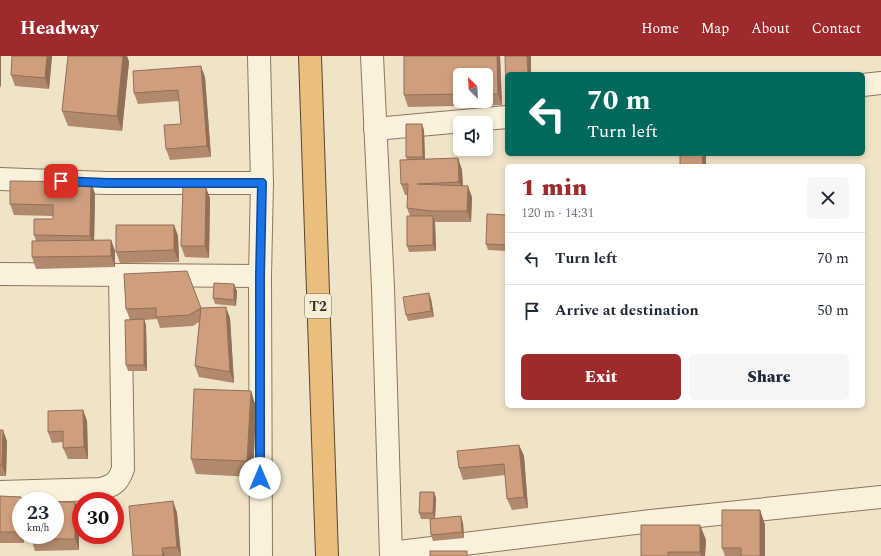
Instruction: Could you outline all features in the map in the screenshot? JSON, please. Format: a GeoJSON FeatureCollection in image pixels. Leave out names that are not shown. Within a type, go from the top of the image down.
{"type":"FeatureCollection","features":[{"type":"Feature","properties":{"kind":"highway","name":"T2"},"geometry":{"type":"LineString","coordinates":[[310,56],[327,556]]}},
{"type":"Feature","properties":{"kind":"street"},"geometry":{"type":"LineString","coordinates":[[259,56],[262,183],[260,276],[261,556]]}},
{"type":"Feature","properties":{"kind":"street"},"geometry":{"type":"LineString","coordinates":[[372,56],[383,288],[391,554],[651,521],[881,497]]}},
{"type":"Feature","properties":{"kind":"street"},"geometry":{"type":"LineString","coordinates":[[865,85],[881,83]]}},
{"type":"Feature","properties":{"kind":"street"},"geometry":{"type":"LineString","coordinates":[[375,129],[505,117]]}},
{"type":"Feature","properties":{"kind":"street"},"geometry":{"type":"LineString","coordinates":[[0,179],[107,183],[262,183]]}},
{"type":"Feature","properties":{"kind":"street"},"geometry":{"type":"LineString","coordinates":[[0,274],[260,276]]}},
{"type":"Feature","properties":{"kind":"street"},"geometry":{"type":"LineString","coordinates":[[0,492],[101,489],[112,486],[119,478],[123,469],[120,275]]}},
{"type":"Feature","properties":{"kind":"building"},"geometry":{"type":"Polygon","coordinates":[[[12,56],[47,56],[45,78],[11,75],[12,56]]]}},
{"type":"Feature","properties":{"kind":"building"},"geometry":{"type":"Polygon","coordinates":[[[68,56],[123,56],[117,116],[62,111],[68,56]]]}},
{"type":"Feature","properties":{"kind":"building"},"geometry":{"type":"Polygon","coordinates":[[[404,56],[497,56],[498,94],[493,94],[493,68],[453,68],[453,94],[404,95],[404,56]]]}},
{"type":"Feature","properties":{"kind":"building"},"geometry":{"type":"Polygon","coordinates":[[[505,56],[527,56],[528,72],[505,72],[505,56]]]}},
{"type":"Feature","properties":{"kind":"building"},"geometry":{"type":"Polygon","coordinates":[[[201,66],[207,146],[166,149],[164,125],[181,124],[178,90],[134,93],[133,71],[201,66]]]}},
{"type":"Feature","properties":{"kind":"building"},"geometry":{"type":"Polygon","coordinates":[[[406,124],[422,124],[423,157],[406,157],[406,124]]]}},
{"type":"Feature","properties":{"kind":"building"},"geometry":{"type":"Polygon","coordinates":[[[680,156],[702,156],[703,164],[680,164],[680,156]]]}},
{"type":"Feature","properties":{"kind":"building"},"geometry":{"type":"Polygon","coordinates":[[[458,158],[459,182],[417,184],[468,186],[467,211],[431,211],[407,208],[408,184],[401,184],[400,160],[458,158]]]}},
{"type":"Feature","properties":{"kind":"building"},"geometry":{"type":"Polygon","coordinates":[[[10,181],[91,182],[90,236],[34,235],[34,219],[53,219],[53,205],[10,204],[10,181]]]}},
{"type":"Feature","properties":{"kind":"building"},"geometry":{"type":"Polygon","coordinates":[[[183,186],[206,187],[205,246],[181,246],[183,186]]]}},
{"type":"Feature","properties":{"kind":"building"},"geometry":{"type":"Polygon","coordinates":[[[487,214],[505,215],[505,245],[486,244],[487,214]]]}},
{"type":"Feature","properties":{"kind":"building"},"geometry":{"type":"Polygon","coordinates":[[[407,216],[433,216],[433,245],[407,246],[407,216]]]}},
{"type":"Feature","properties":{"kind":"building"},"geometry":{"type":"Polygon","coordinates":[[[116,225],[174,225],[174,250],[116,252],[116,225]]]}},
{"type":"Feature","properties":{"kind":"building"},"geometry":{"type":"Polygon","coordinates":[[[111,240],[111,256],[32,257],[32,241],[111,240]]]}},
{"type":"Feature","properties":{"kind":"building"},"geometry":{"type":"Polygon","coordinates":[[[187,271],[201,308],[189,315],[156,317],[156,308],[126,309],[124,274],[187,271]]]}},
{"type":"Feature","properties":{"kind":"building"},"geometry":{"type":"Polygon","coordinates":[[[214,283],[234,284],[234,300],[213,298],[214,283]]]}},
{"type":"Feature","properties":{"kind":"building"},"geometry":{"type":"Polygon","coordinates":[[[429,293],[431,311],[406,315],[403,297],[429,293]]]}},
{"type":"Feature","properties":{"kind":"building"},"geometry":{"type":"Polygon","coordinates":[[[226,307],[230,372],[195,366],[201,308],[226,307]]]}},
{"type":"Feature","properties":{"kind":"building"},"geometry":{"type":"Polygon","coordinates":[[[144,319],[144,365],[126,365],[125,320],[144,319]]]}},
{"type":"Feature","properties":{"kind":"building"},"geometry":{"type":"Polygon","coordinates":[[[194,389],[251,391],[247,461],[191,459],[194,389]]]}},
{"type":"Feature","properties":{"kind":"building"},"geometry":{"type":"Polygon","coordinates":[[[83,410],[84,447],[63,448],[63,431],[48,432],[48,411],[83,410]]]}},
{"type":"Feature","properties":{"kind":"building"},"geometry":{"type":"Polygon","coordinates":[[[0,430],[3,430],[2,465],[0,465],[0,430]]]}},
{"type":"Feature","properties":{"kind":"building"},"geometry":{"type":"Polygon","coordinates":[[[519,445],[524,497],[507,499],[504,464],[459,468],[457,451],[519,445]]]}},
{"type":"Feature","properties":{"kind":"building"},"geometry":{"type":"Polygon","coordinates":[[[420,492],[434,492],[433,513],[419,513],[420,492]]]}},
{"type":"Feature","properties":{"kind":"building"},"geometry":{"type":"Polygon","coordinates":[[[0,496],[12,497],[12,532],[0,532],[0,496]]]}},
{"type":"Feature","properties":{"kind":"building"},"geometry":{"type":"Polygon","coordinates":[[[173,501],[177,547],[162,548],[163,556],[133,556],[129,506],[173,501]]]}},
{"type":"Feature","properties":{"kind":"building"},"geometry":{"type":"Polygon","coordinates":[[[64,502],[72,502],[72,539],[64,539],[64,502]]]}},
{"type":"Feature","properties":{"kind":"building"},"geometry":{"type":"Polygon","coordinates":[[[722,510],[760,510],[760,556],[741,556],[741,548],[722,548],[722,510]]]}},
{"type":"Feature","properties":{"kind":"building"},"geometry":{"type":"Polygon","coordinates":[[[461,516],[462,532],[431,535],[430,519],[461,516]]]}},
{"type":"Feature","properties":{"kind":"building"},"geometry":{"type":"Polygon","coordinates":[[[641,525],[700,525],[700,552],[668,552],[668,556],[641,556],[641,525]]]}},
{"type":"Feature","properties":{"kind":"building"},"geometry":{"type":"Polygon","coordinates":[[[430,551],[467,551],[467,556],[430,556],[430,551]]]}},
{"type":"Feature","properties":{"kind":"route"},"geometry":{"type":"LineString","coordinates":[[61,181],[107,183],[262,183],[260,276],[260,478]]}}]}
